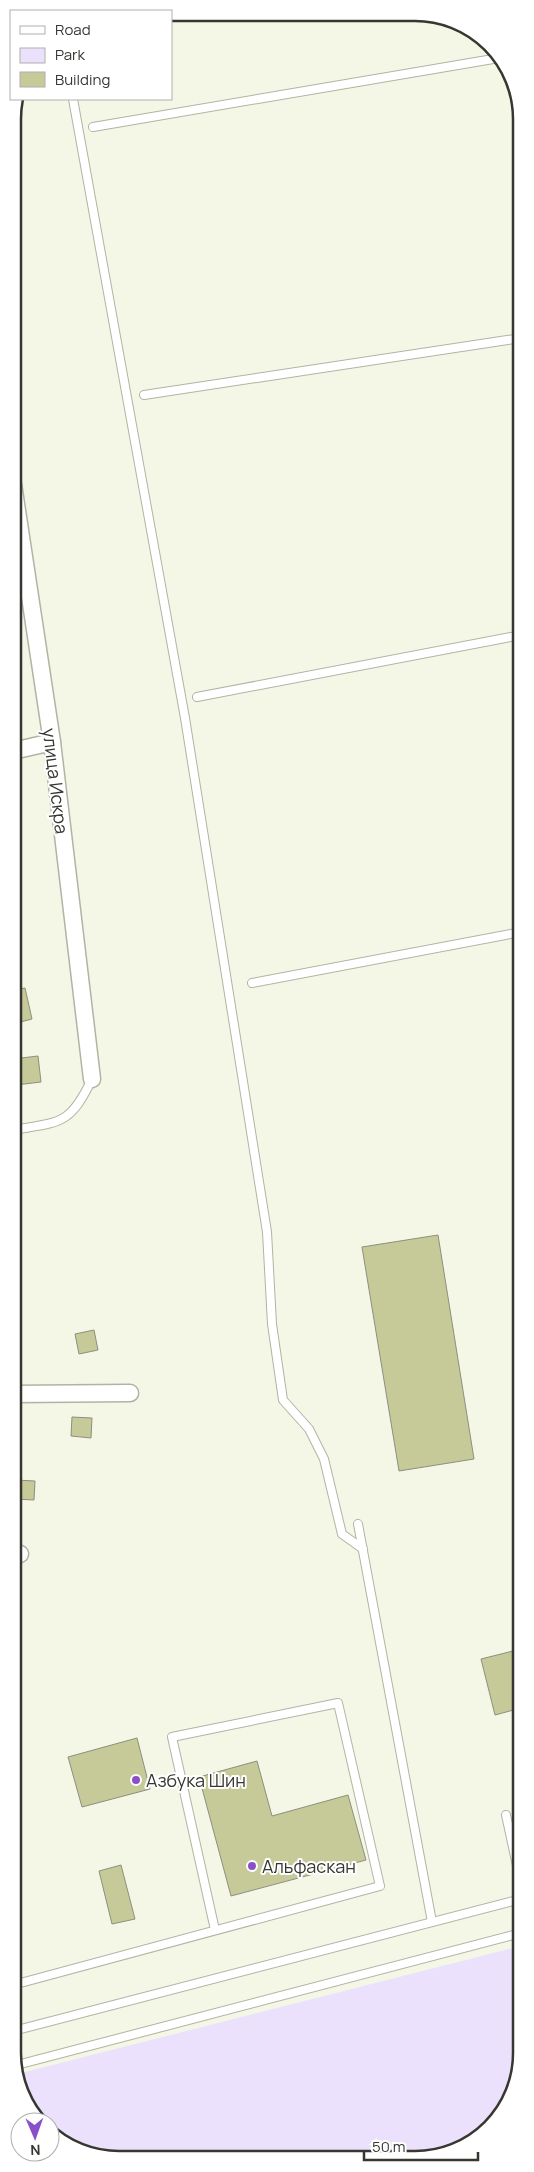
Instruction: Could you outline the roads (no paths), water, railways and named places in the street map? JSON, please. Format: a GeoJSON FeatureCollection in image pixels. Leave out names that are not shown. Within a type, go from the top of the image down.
{"type":"FeatureCollection","features":[{"type":"Feature","properties":{"kind":"street","name":"улица Искра"},"geometry":{"type":"LineString","coordinates":[[21,537],[52,742],[92,1079]]}},
{"type":"Feature","properties":{"kind":"street"},"geometry":{"type":"LineString","coordinates":[[21,749],[52,742]]}},
{"type":"Feature","properties":{"kind":"street"},"geometry":{"type":"LineString","coordinates":[[21,1394],[130,1393]]}},
{"type":"Feature","properties":{"kind":"lane"},"geometry":{"type":"LineString","coordinates":[[92,127],[491,59]]}},
{"type":"Feature","properties":{"kind":"lane"},"geometry":{"type":"LineString","coordinates":[[73,100],[185,718],[267,1232],[272,1324],[283,1400],[309,1429],[324,1459],[342,1534],[363,1549]]}},
{"type":"Feature","properties":{"kind":"lane"},"geometry":{"type":"LineString","coordinates":[[144,395],[513,339]]}},
{"type":"Feature","properties":{"kind":"lane"},"geometry":{"type":"LineString","coordinates":[[197,697],[513,637]]}},
{"type":"Feature","properties":{"kind":"lane"},"geometry":{"type":"LineString","coordinates":[[252,983],[513,934]]}},
{"type":"Feature","properties":{"kind":"lane"},"geometry":{"type":"LineString","coordinates":[[21,1129],[46,1124],[69,1116],[80,1104],[92,1079]]}},
{"type":"Feature","properties":{"kind":"lane"},"geometry":{"type":"LineString","coordinates":[[358,1524],[432,1922]]}},
{"type":"Feature","properties":{"kind":"lane"},"geometry":{"type":"LineString","coordinates":[[21,1983],[380,1886],[338,1703],[172,1737],[215,1930]]}},
{"type":"Feature","properties":{"kind":"lane"},"geometry":{"type":"LineString","coordinates":[[506,1815],[513,1847]]}},
{"type":"Feature","properties":{"kind":"lane"},"geometry":{"type":"LineString","coordinates":[[21,2029],[513,1901]]}},
{"type":"Feature","properties":{"kind":"lane"},"geometry":{"type":"LineString","coordinates":[[22,2064],[513,1935]]}},
{"type":"Feature","properties":{"kind":"place","name":"Азбука Шин"},"geometry":{"type":"Point","coordinates":[136,1780]}},
{"type":"Feature","properties":{"kind":"place","name":"Альфаскан"},"geometry":{"type":"Point","coordinates":[252,1866]}}]}
